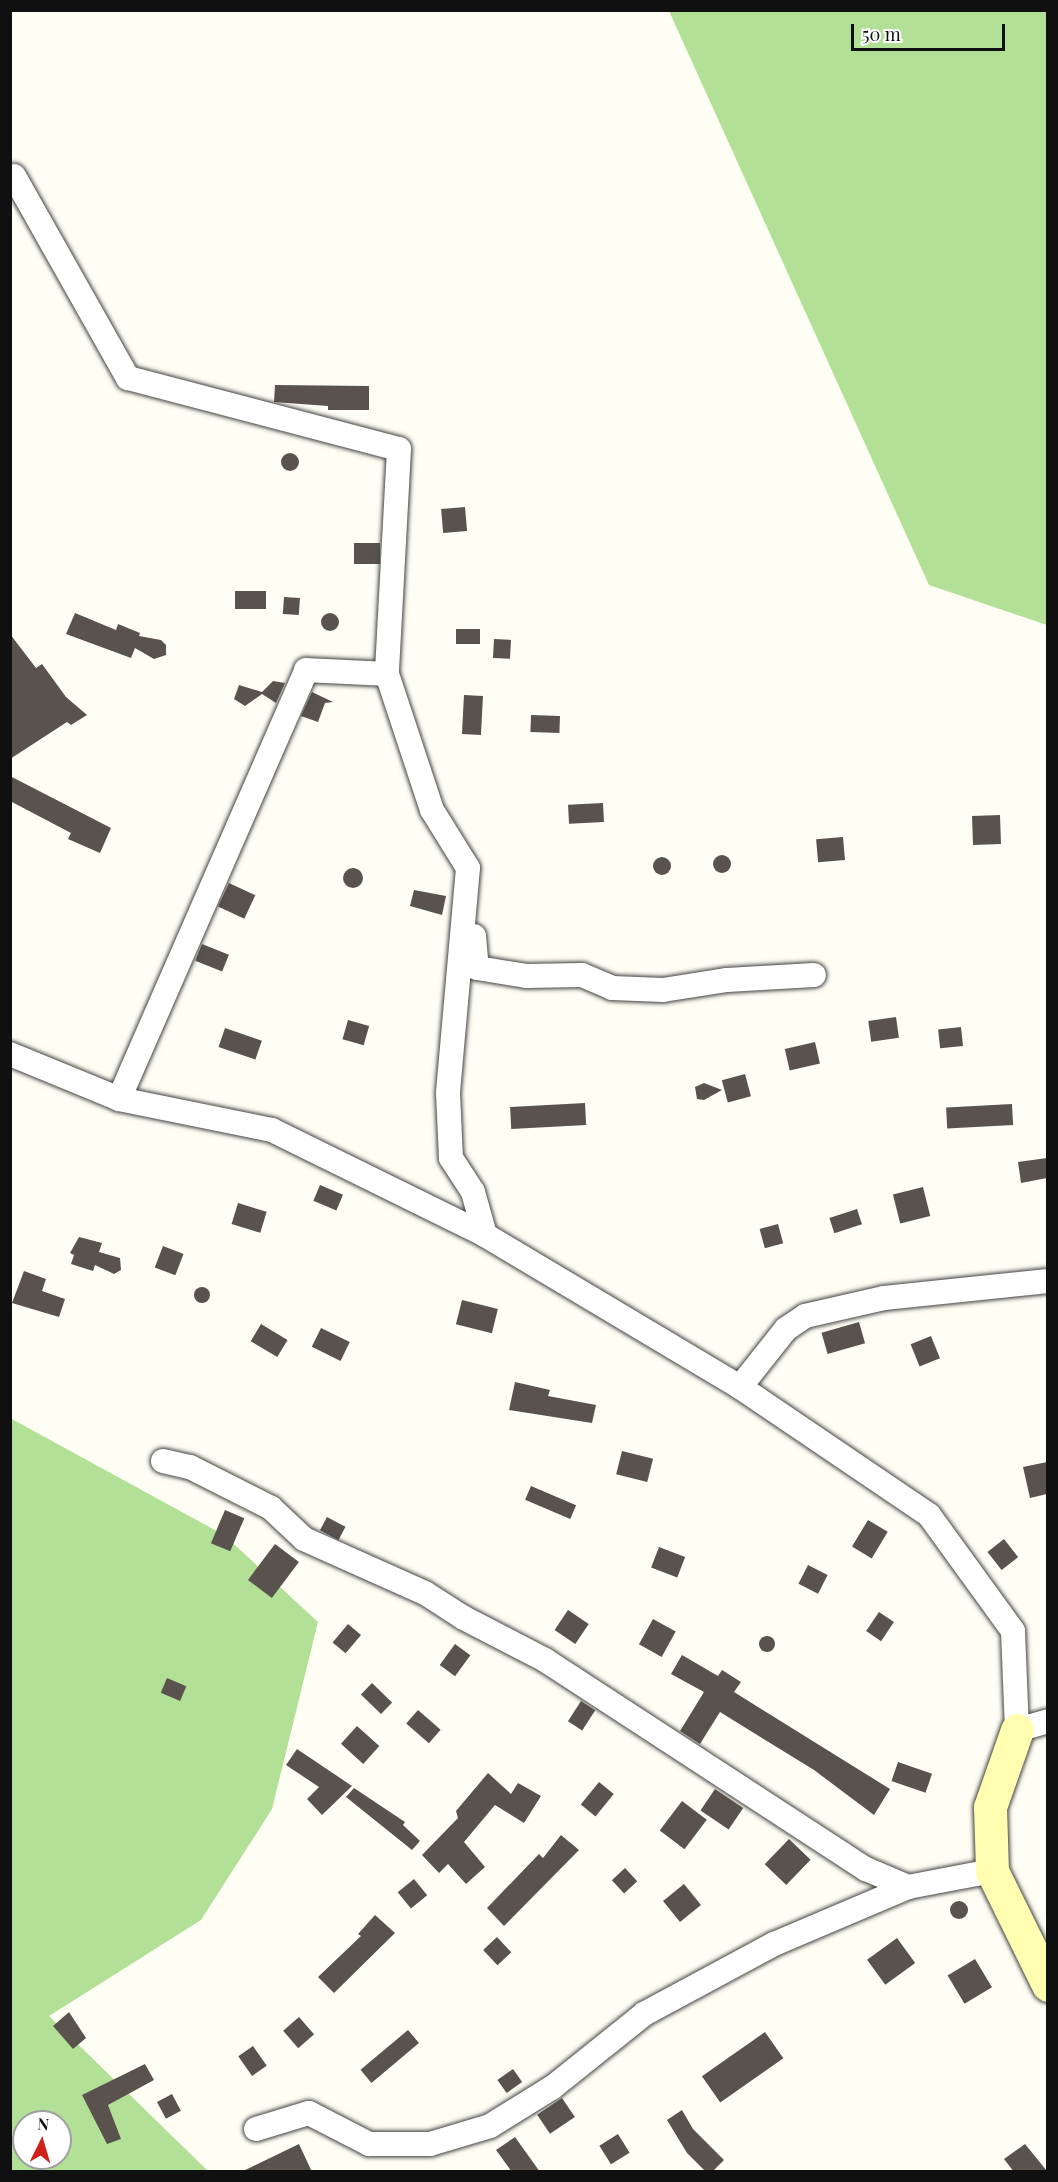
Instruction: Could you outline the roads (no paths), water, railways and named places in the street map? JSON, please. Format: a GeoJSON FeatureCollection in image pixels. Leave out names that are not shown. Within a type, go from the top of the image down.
{"type":"FeatureCollection","features":[{"type":"Feature","properties":{"kind":"main road"},"geometry":{"type":"LineString","coordinates":[[1032,1726],[990,1807],[992,1871],[1047,1985]]}},
{"type":"Feature","properties":{"kind":"street"},"geometry":{"type":"LineString","coordinates":[[14,176],[128,378],[399,449],[387,674],[432,810],[468,867],[477,968],[527,976],[582,975],[612,988],[663,990],[727,980],[814,975]]}},
{"type":"Feature","properties":{"kind":"street"},"geometry":{"type":"LineString","coordinates":[[119,1099],[306,669],[387,674]]}},
{"type":"Feature","properties":{"kind":"street"},"geometry":{"type":"LineString","coordinates":[[468,867],[448,1093],[451,1158],[473,1192],[485,1235]]}},
{"type":"Feature","properties":{"kind":"street"},"geometry":{"type":"LineString","coordinates":[[10,1054],[119,1099],[272,1130],[485,1235],[740,1387],[930,1515],[1013,1631],[1032,1726]]}},
{"type":"Feature","properties":{"kind":"street"},"geometry":{"type":"LineString","coordinates":[[740,1387],[786,1329],[805,1316],[884,1298],[1047,1281]]}},
{"type":"Feature","properties":{"kind":"street"},"geometry":{"type":"LineString","coordinates":[[163,1461],[190,1467],[271,1508],[304,1539],[425,1593],[464,1618],[545,1660],[856,1863],[908,1887]]}},
{"type":"Feature","properties":{"kind":"street"},"geometry":{"type":"LineString","coordinates":[[256,2129],[309,2113],[369,2144],[430,2144],[490,2126],[553,2087],[644,2014],[774,1944],[908,1887],[992,1871]]}}]}
